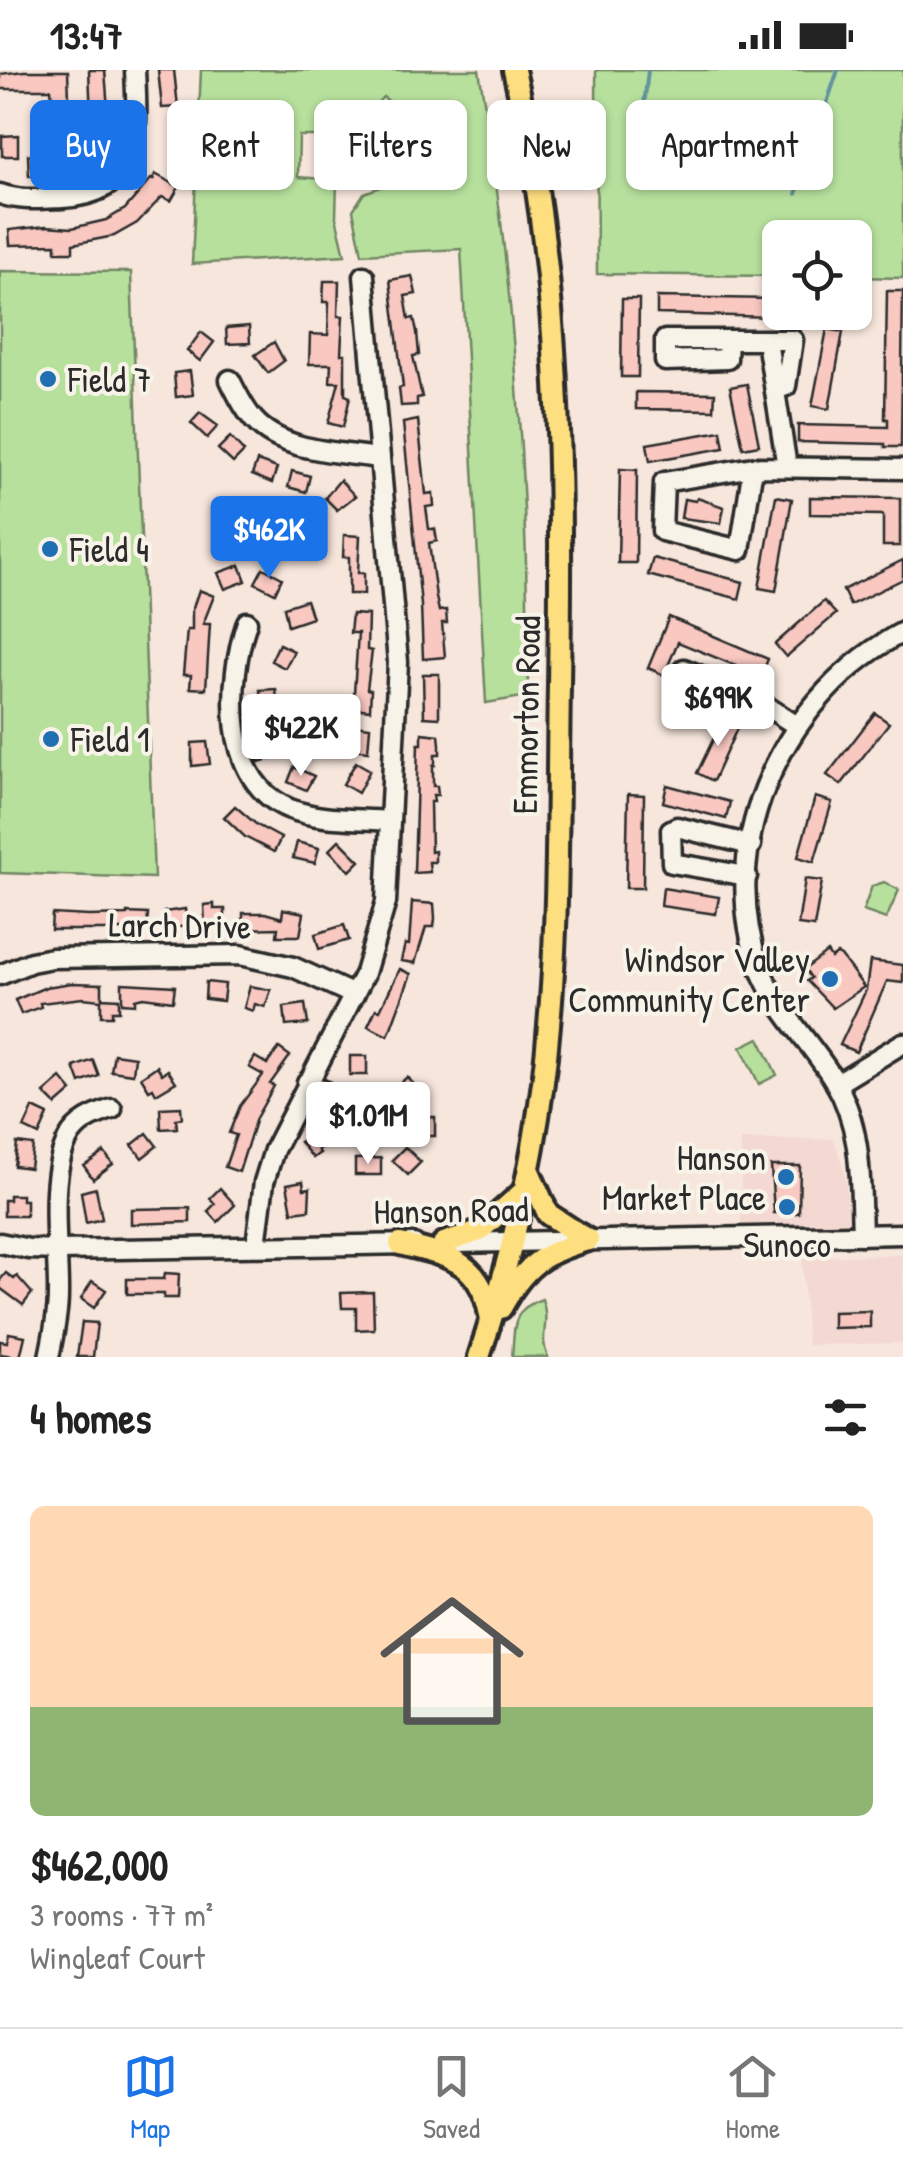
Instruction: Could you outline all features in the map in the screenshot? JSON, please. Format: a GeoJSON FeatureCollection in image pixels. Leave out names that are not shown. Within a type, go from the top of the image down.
{"type":"FeatureCollection","features":[{"type":"Feature","properties":{"kind":"main road","name":"Emmorton Road"},"geometry":{"type":"LineString","coordinates":[[479,1357],[527,1181],[549,1029],[554,941],[561,443],[548,271],[532,154],[514,70]]}},
{"type":"Feature","properties":{"kind":"main road"},"geometry":{"type":"LineString","coordinates":[[444,1243],[479,1231],[527,1181],[548,1214],[588,1240]]}},
{"type":"Feature","properties":{"kind":"main road"},"geometry":{"type":"LineString","coordinates":[[488,1328],[533,1264],[559,1248],[588,1240]]}},
{"type":"Feature","properties":{"kind":"main road"},"geometry":{"type":"LineString","coordinates":[[400,1244],[445,1256],[476,1276],[488,1300],[488,1328]]}},
{"type":"Feature","properties":{"kind":"street"},"geometry":{"type":"LineString","coordinates":[[0,194],[26,200],[82,197],[110,184],[122,173],[135,143],[135,70]]}},
{"type":"Feature","properties":{"kind":"street"},"geometry":{"type":"LineString","coordinates":[[256,1246],[264,1182],[274,1150],[366,973],[382,924],[398,662],[364,276]]}},
{"type":"Feature","properties":{"kind":"street"},"geometry":{"type":"LineString","coordinates":[[728,340],[793,340],[786,386],[775,390]]}},
{"type":"Feature","properties":{"kind":"street"},"geometry":{"type":"LineString","coordinates":[[767,340],[787,466]]}},
{"type":"Feature","properties":{"kind":"street"},"geometry":{"type":"LineString","coordinates":[[230,380],[256,423],[271,434],[302,446],[380,458]]}},
{"type":"Feature","properties":{"kind":"street"},"geometry":{"type":"LineString","coordinates":[[753,466],[740,550],[662,531],[664,482],[753,466],[903,469]]}},
{"type":"Feature","properties":{"kind":"street"},"geometry":{"type":"LineString","coordinates":[[247,622],[235,660],[236,731],[245,766],[256,784],[286,807],[306,814],[390,821]]}},
{"type":"Feature","properties":{"kind":"street"},"geometry":{"type":"LineString","coordinates":[[862,1235],[857,1142],[836,1084],[764,978],[750,935],[748,876],[751,845],[768,778],[797,726],[824,693],[867,654],[903,632]]}},
{"type":"Feature","properties":{"kind":"street"},"geometry":{"type":"LineString","coordinates":[[684,669],[752,697],[797,726]]}},
{"type":"Feature","properties":{"kind":"street"},"geometry":{"type":"LineString","coordinates":[[748,876],[672,863],[671,830],[676,826],[751,845]]}},
{"type":"Feature","properties":{"kind":"street","name":"Larch Drive"},"geometry":{"type":"LineString","coordinates":[[0,975],[52,958],[240,955],[293,967],[354,995]]}},
{"type":"Feature","properties":{"kind":"street"},"geometry":{"type":"LineString","coordinates":[[836,1084],[903,1043]]}},
{"type":"Feature","properties":{"kind":"street"},"geometry":{"type":"LineString","coordinates":[[307,1082],[372,1118]]}},
{"type":"Feature","properties":{"kind":"street"},"geometry":{"type":"LineString","coordinates":[[49,1357],[58,1300],[57,1182],[64,1149],[75,1129],[112,1109]]}},
{"type":"Feature","properties":{"kind":"street","name":"Hanson Road"},"geometry":{"type":"LineString","coordinates":[[0,1243],[58,1250],[903,1234]]}},
{"type":"Feature","properties":{"kind":"shaded area"},"geometry":{"type":"Polygon","coordinates":[[[834,1139],[845,1174],[850,1226],[741,1228],[741,1140],[834,1139]]]}},
{"type":"Feature","properties":{"kind":"shaded area"},"geometry":{"type":"Polygon","coordinates":[[[903,1255],[903,1343],[807,1345],[802,1257],[903,1255]]]}},
{"type":"Feature","properties":{"kind":"green space"},"geometry":{"type":"Polygon","coordinates":[[[201,70],[479,70],[487,121],[487,190],[497,190],[517,382],[528,696],[486,703],[461,249],[362,254],[353,210],[364,193],[372,190],[467,190],[467,100],[314,100],[314,136],[299,136],[298,177],[314,178],[314,190],[337,190],[336,217],[345,255],[192,264],[195,190],[294,190],[294,100],[200,100],[201,70]]]}},
{"type":"Feature","properties":{"kind":"green space"},"geometry":{"type":"Polygon","coordinates":[[[596,70],[903,70],[903,278],[872,277],[872,220],[762,220],[762,276],[597,274],[597,190],[606,190],[606,100],[596,100],[596,70]]]}},
{"type":"Feature","properties":{"kind":"green space"},"geometry":{"type":"Polygon","coordinates":[[[0,271],[131,272],[154,878],[0,873],[0,271]]]}},
{"type":"Feature","properties":{"kind":"green space"},"geometry":{"type":"Polygon","coordinates":[[[884,882],[899,890],[886,919],[863,911],[872,886],[884,882]]]}},
{"type":"Feature","properties":{"kind":"green space"},"geometry":{"type":"Polygon","coordinates":[[[759,1038],[777,1075],[759,1084],[741,1047],[759,1038]]]}},
{"type":"Feature","properties":{"kind":"green space"},"geometry":{"type":"Polygon","coordinates":[[[542,1299],[548,1357],[512,1357],[519,1314],[542,1299]]]}},
{"type":"Feature","properties":{"kind":"building"},"geometry":{"type":"Polygon","coordinates":[[[89,70],[105,70],[107,100],[90,100],[89,70]]]}},
{"type":"Feature","properties":{"kind":"building"},"geometry":{"type":"Polygon","coordinates":[[[158,70],[174,70],[177,100],[167,100],[167,108],[162,108],[158,70]]]}},
{"type":"Feature","properties":{"kind":"building"},"geometry":{"type":"Polygon","coordinates":[[[68,71],[69,99],[52,100],[51,89],[0,89],[0,74],[68,71]]]}},
{"type":"Feature","properties":{"kind":"building"},"geometry":{"type":"Polygon","coordinates":[[[18,135],[18,156],[2,156],[2,136],[18,135]]]}},
{"type":"Feature","properties":{"kind":"building"},"geometry":{"type":"Polygon","coordinates":[[[155,174],[167,180],[167,190],[177,190],[171,201],[162,197],[137,223],[114,236],[73,244],[73,252],[56,252],[56,244],[10,245],[9,230],[72,228],[106,220],[125,209],[155,174]]]}},
{"type":"Feature","properties":{"kind":"building"},"geometry":{"type":"Polygon","coordinates":[[[412,276],[416,294],[405,296],[409,319],[414,318],[417,332],[419,355],[413,356],[422,397],[417,398],[417,405],[401,406],[399,388],[403,387],[390,280],[412,276]]]}},
{"type":"Feature","properties":{"kind":"building"},"geometry":{"type":"Polygon","coordinates":[[[324,281],[339,281],[338,316],[343,316],[341,354],[345,354],[345,395],[350,397],[343,427],[328,423],[339,382],[330,382],[331,364],[309,364],[310,334],[328,335],[329,302],[323,302],[324,281]]]}},
{"type":"Feature","properties":{"kind":"building"},"geometry":{"type":"Polygon","coordinates":[[[887,291],[903,291],[901,447],[798,442],[798,425],[888,427],[887,291]]]}},
{"type":"Feature","properties":{"kind":"building"},"geometry":{"type":"Polygon","coordinates":[[[657,297],[762,299],[762,317],[657,314],[657,297]]]}},
{"type":"Feature","properties":{"kind":"building"},"geometry":{"type":"Polygon","coordinates":[[[622,299],[639,299],[638,377],[621,377],[622,299]]]}},
{"type":"Feature","properties":{"kind":"building"},"geometry":{"type":"Polygon","coordinates":[[[249,326],[250,343],[227,344],[226,328],[249,326]]]}},
{"type":"Feature","properties":{"kind":"building"},"geometry":{"type":"Polygon","coordinates":[[[827,330],[843,332],[829,409],[812,406],[827,330]]]}},
{"type":"Feature","properties":{"kind":"building"},"geometry":{"type":"Polygon","coordinates":[[[201,332],[214,342],[200,361],[187,351],[201,332]]]}},
{"type":"Feature","properties":{"kind":"building"},"geometry":{"type":"Polygon","coordinates":[[[274,342],[284,361],[268,373],[255,355],[274,342]]]}},
{"type":"Feature","properties":{"kind":"building"},"geometry":{"type":"Polygon","coordinates":[[[190,371],[193,395],[176,397],[174,373],[190,371]]]}},
{"type":"Feature","properties":{"kind":"building"},"geometry":{"type":"Polygon","coordinates":[[[747,384],[759,445],[743,448],[730,387],[747,384]]]}},
{"type":"Feature","properties":{"kind":"building"},"geometry":{"type":"Polygon","coordinates":[[[636,392],[715,393],[714,410],[636,409],[636,392]]]}},
{"type":"Feature","properties":{"kind":"building"},"geometry":{"type":"Polygon","coordinates":[[[200,413],[218,426],[207,438],[191,423],[200,413]]]}},
{"type":"Feature","properties":{"kind":"building"},"geometry":{"type":"Polygon","coordinates":[[[418,420],[426,494],[433,493],[434,506],[426,507],[429,529],[435,529],[437,541],[429,543],[436,597],[439,611],[446,610],[447,623],[442,623],[445,657],[423,659],[403,423],[418,420]]]}},
{"type":"Feature","properties":{"kind":"building"},"geometry":{"type":"Polygon","coordinates":[[[721,431],[724,448],[650,461],[647,444],[721,431]]]}},
{"type":"Feature","properties":{"kind":"building"},"geometry":{"type":"Polygon","coordinates":[[[230,437],[244,452],[233,463],[218,449],[230,437]]]}},
{"type":"Feature","properties":{"kind":"building"},"geometry":{"type":"Polygon","coordinates":[[[257,461],[277,468],[272,483],[252,475],[257,461]]]}},
{"type":"Feature","properties":{"kind":"building"},"geometry":{"type":"Polygon","coordinates":[[[620,469],[637,470],[636,563],[618,563],[620,469]]]}},
{"type":"Feature","properties":{"kind":"building"},"geometry":{"type":"Polygon","coordinates":[[[292,471],[310,476],[306,492],[288,487],[292,471]]]}},
{"type":"Feature","properties":{"kind":"building"},"geometry":{"type":"Polygon","coordinates":[[[340,480],[355,496],[337,510],[325,498],[340,480]]]}},
{"type":"Feature","properties":{"kind":"building"},"geometry":{"type":"Polygon","coordinates":[[[776,496],[792,499],[776,591],[759,588],[776,496]]]}},
{"type":"Feature","properties":{"kind":"building"},"geometry":{"type":"Polygon","coordinates":[[[810,497],[900,498],[900,546],[883,546],[883,515],[810,514],[810,497]]]}},
{"type":"Feature","properties":{"kind":"building"},"geometry":{"type":"Polygon","coordinates":[[[697,498],[724,507],[721,523],[681,518],[684,499],[697,498]]]}},
{"type":"Feature","properties":{"kind":"building"},"geometry":{"type":"Polygon","coordinates":[[[344,535],[360,536],[358,573],[364,573],[364,594],[349,594],[349,557],[343,557],[344,535]]]}},
{"type":"Feature","properties":{"kind":"building"},"geometry":{"type":"Polygon","coordinates":[[[653,558],[743,582],[739,599],[648,575],[653,558]]]}},
{"type":"Feature","properties":{"kind":"building"},"geometry":{"type":"Polygon","coordinates":[[[903,560],[903,579],[850,605],[843,590],[903,560]]]}},
{"type":"Feature","properties":{"kind":"building"},"geometry":{"type":"Polygon","coordinates":[[[240,565],[246,581],[225,589],[218,573],[240,565]]]}},
{"type":"Feature","properties":{"kind":"building"},"geometry":{"type":"Polygon","coordinates":[[[263,568],[282,578],[275,593],[255,583],[263,568]]]}},
{"type":"Feature","properties":{"kind":"building"},"geometry":{"type":"Polygon","coordinates":[[[199,590],[214,596],[203,624],[210,624],[206,689],[190,688],[191,675],[183,675],[187,630],[192,630],[192,610],[199,590]]]}},
{"type":"Feature","properties":{"kind":"building"},"geometry":{"type":"Polygon","coordinates":[[[306,600],[312,618],[288,626],[284,607],[306,600]]]}},
{"type":"Feature","properties":{"kind":"building"},"geometry":{"type":"Polygon","coordinates":[[[824,601],[836,614],[786,657],[775,644],[824,601]]]}},
{"type":"Feature","properties":{"kind":"building"},"geometry":{"type":"Polygon","coordinates":[[[352,614],[368,615],[367,650],[372,651],[367,689],[371,690],[370,710],[353,708],[358,633],[350,633],[352,614]]]}},
{"type":"Feature","properties":{"kind":"building"},"geometry":{"type":"Polygon","coordinates":[[[669,617],[768,659],[761,676],[678,642],[664,675],[648,668],[669,617]]]}},
{"type":"Feature","properties":{"kind":"building"},"geometry":{"type":"Polygon","coordinates":[[[279,644],[294,651],[285,668],[271,661],[279,644]]]}},
{"type":"Feature","properties":{"kind":"building"},"geometry":{"type":"Polygon","coordinates":[[[423,674],[439,674],[439,718],[424,717],[423,674]]]}},
{"type":"Feature","properties":{"kind":"building"},"geometry":{"type":"Polygon","coordinates":[[[276,689],[278,711],[270,711],[277,734],[284,732],[287,742],[280,744],[283,755],[259,762],[257,757],[264,753],[260,690],[276,689]]]}},
{"type":"Feature","properties":{"kind":"building"},"geometry":{"type":"Polygon","coordinates":[[[875,713],[889,723],[841,785],[827,775],[875,713]]]}},
{"type":"Feature","properties":{"kind":"building"},"geometry":{"type":"Polygon","coordinates":[[[724,717],[739,724],[713,781],[697,773],[724,717]]]}},
{"type":"Feature","properties":{"kind":"building"},"geometry":{"type":"Polygon","coordinates":[[[354,725],[370,727],[368,751],[351,749],[354,725]]]}},
{"type":"Feature","properties":{"kind":"building"},"geometry":{"type":"Polygon","coordinates":[[[422,733],[439,735],[440,744],[440,754],[435,754],[433,765],[433,786],[437,786],[438,795],[433,795],[434,802],[430,802],[431,852],[435,851],[435,862],[429,862],[430,872],[414,873],[418,744],[422,744],[422,733]]]}},
{"type":"Feature","properties":{"kind":"building"},"geometry":{"type":"Polygon","coordinates":[[[207,742],[210,764],[192,766],[192,743],[207,742]]]}},
{"type":"Feature","properties":{"kind":"building"},"geometry":{"type":"Polygon","coordinates":[[[356,762],[370,770],[358,793],[343,784],[356,762]]]}},
{"type":"Feature","properties":{"kind":"building"},"geometry":{"type":"Polygon","coordinates":[[[294,767],[314,776],[306,790],[288,782],[294,767]]]}},
{"type":"Feature","properties":{"kind":"building"},"geometry":{"type":"Polygon","coordinates":[[[667,785],[730,802],[726,819],[663,802],[667,785]]]}},
{"type":"Feature","properties":{"kind":"building"},"geometry":{"type":"Polygon","coordinates":[[[628,794],[644,795],[643,888],[626,888],[628,794]]]}},
{"type":"Feature","properties":{"kind":"building"},"geometry":{"type":"Polygon","coordinates":[[[815,797],[832,802],[814,862],[798,857],[815,797]]]}},
{"type":"Feature","properties":{"kind":"building"},"geometry":{"type":"Polygon","coordinates":[[[235,806],[257,825],[281,838],[274,852],[245,837],[224,817],[235,806]]]}},
{"type":"Feature","properties":{"kind":"building"},"geometry":{"type":"Polygon","coordinates":[[[339,840],[360,861],[350,871],[329,850],[339,840]]]}},
{"type":"Feature","properties":{"kind":"building"},"geometry":{"type":"Polygon","coordinates":[[[297,842],[319,848],[315,863],[293,858],[297,842]]]}},
{"type":"Feature","properties":{"kind":"building"},"geometry":{"type":"Polygon","coordinates":[[[805,879],[822,881],[814,927],[798,925],[805,879]]]}},
{"type":"Feature","properties":{"kind":"building"},"geometry":{"type":"Polygon","coordinates":[[[663,888],[719,897],[716,914],[661,906],[663,888]]]}},
{"type":"Feature","properties":{"kind":"building"},"geometry":{"type":"Polygon","coordinates":[[[412,902],[434,904],[435,918],[434,927],[426,927],[415,963],[401,961],[405,944],[409,945],[412,902]]]}},
{"type":"Feature","properties":{"kind":"building"},"geometry":{"type":"Polygon","coordinates":[[[214,904],[214,909],[225,909],[225,926],[205,927],[204,905],[214,904]]]}},
{"type":"Feature","properties":{"kind":"building"},"geometry":{"type":"Polygon","coordinates":[[[185,909],[187,926],[166,929],[164,912],[185,909]]]}},
{"type":"Feature","properties":{"kind":"building"},"geometry":{"type":"Polygon","coordinates":[[[283,909],[304,913],[300,936],[277,936],[278,928],[243,929],[243,913],[282,918],[283,909]]]}},
{"type":"Feature","properties":{"kind":"building"},"geometry":{"type":"Polygon","coordinates":[[[52,914],[148,914],[147,930],[51,930],[52,914]]]}},
{"type":"Feature","properties":{"kind":"building"},"geometry":{"type":"Polygon","coordinates":[[[344,925],[349,940],[319,949],[315,934],[344,925]]]}},
{"type":"Feature","properties":{"kind":"building","name":"Windsor Valley Community Center"},"geometry":{"type":"Polygon","coordinates":[[[827,952],[831,958],[841,956],[864,987],[833,1008],[807,981],[811,978],[805,969],[827,952]]]}},
{"type":"Feature","properties":{"kind":"building"},"geometry":{"type":"Polygon","coordinates":[[[870,961],[903,965],[903,983],[887,981],[856,1052],[840,1045],[866,990],[870,961]]]}},
{"type":"Feature","properties":{"kind":"building"},"geometry":{"type":"Polygon","coordinates":[[[400,969],[411,974],[388,1036],[368,1026],[400,969]]]}},
{"type":"Feature","properties":{"kind":"building"},"geometry":{"type":"Polygon","coordinates":[[[206,982],[225,984],[223,1001],[205,999],[206,982]]]}},
{"type":"Feature","properties":{"kind":"building"},"geometry":{"type":"Polygon","coordinates":[[[122,983],[175,986],[173,1001],[143,997],[135,999],[135,1004],[122,1003],[122,983]]]}},
{"type":"Feature","properties":{"kind":"building"},"geometry":{"type":"Polygon","coordinates":[[[102,984],[102,998],[119,999],[119,1011],[101,1016],[101,1000],[83,998],[40,1003],[41,1007],[21,1014],[15,1000],[46,987],[102,984]]]}},
{"type":"Feature","properties":{"kind":"building"},"geometry":{"type":"Polygon","coordinates":[[[250,986],[271,990],[265,1007],[255,1004],[253,1011],[244,1008],[250,986]]]}},
{"type":"Feature","properties":{"kind":"building"},"geometry":{"type":"Polygon","coordinates":[[[305,1004],[308,1024],[286,1026],[284,1007],[305,1004]]]}},
{"type":"Feature","properties":{"kind":"building"},"geometry":{"type":"Polygon","coordinates":[[[279,1048],[290,1056],[270,1084],[274,1086],[256,1118],[239,1172],[225,1167],[236,1135],[229,1133],[240,1106],[263,1075],[249,1067],[255,1057],[267,1064],[279,1048]]]}},
{"type":"Feature","properties":{"kind":"building"},"geometry":{"type":"Polygon","coordinates":[[[114,1054],[135,1057],[133,1074],[111,1071],[114,1054]]]}},
{"type":"Feature","properties":{"kind":"building"},"geometry":{"type":"Polygon","coordinates":[[[350,1056],[367,1056],[367,1075],[350,1075],[350,1056]]]}},
{"type":"Feature","properties":{"kind":"building"},"geometry":{"type":"Polygon","coordinates":[[[93,1060],[99,1076],[80,1083],[74,1067],[93,1060]]]}},
{"type":"Feature","properties":{"kind":"building"},"geometry":{"type":"Polygon","coordinates":[[[157,1066],[162,1074],[168,1070],[176,1082],[156,1094],[141,1077],[157,1066]]]}},
{"type":"Feature","properties":{"kind":"building"},"geometry":{"type":"Polygon","coordinates":[[[407,1077],[422,1093],[410,1104],[395,1088],[407,1077]]]}},
{"type":"Feature","properties":{"kind":"building"},"geometry":{"type":"Polygon","coordinates":[[[61,1078],[72,1091],[56,1105],[44,1093],[61,1078]]]}},
{"type":"Feature","properties":{"kind":"building"},"geometry":{"type":"Polygon","coordinates":[[[181,1107],[182,1118],[176,1119],[177,1128],[161,1129],[160,1108],[181,1107]]]}},
{"type":"Feature","properties":{"kind":"building"},"geometry":{"type":"Polygon","coordinates":[[[33,1108],[48,1115],[39,1135],[24,1128],[33,1108]]]}},
{"type":"Feature","properties":{"kind":"building"},"geometry":{"type":"Polygon","coordinates":[[[413,1110],[428,1110],[428,1117],[435,1117],[435,1136],[411,1136],[413,1110]]]}},
{"type":"Feature","properties":{"kind":"building"},"geometry":{"type":"Polygon","coordinates":[[[322,1125],[332,1139],[313,1158],[300,1142],[322,1125]]]}},
{"type":"Feature","properties":{"kind":"building"},"geometry":{"type":"Polygon","coordinates":[[[147,1133],[157,1146],[142,1158],[132,1145],[147,1133]]]}},
{"type":"Feature","properties":{"kind":"building"},"geometry":{"type":"Polygon","coordinates":[[[17,1143],[33,1145],[30,1168],[14,1166],[17,1143]]]}},
{"type":"Feature","properties":{"kind":"building"},"geometry":{"type":"Polygon","coordinates":[[[405,1147],[421,1162],[408,1175],[392,1160],[405,1147]]]}},
{"type":"Feature","properties":{"kind":"building"},"geometry":{"type":"Polygon","coordinates":[[[104,1152],[113,1164],[93,1179],[84,1166],[104,1152]]]}},
{"type":"Feature","properties":{"kind":"building"},"geometry":{"type":"Polygon","coordinates":[[[381,1158],[381,1175],[355,1175],[355,1159],[381,1158]]]}},
{"type":"Feature","properties":{"kind":"building"},"geometry":{"type":"Polygon","coordinates":[[[771,1166],[800,1166],[799,1213],[774,1213],[771,1166]]]}},
{"type":"Feature","properties":{"kind":"building"},"geometry":{"type":"Polygon","coordinates":[[[303,1181],[304,1189],[310,1188],[309,1210],[292,1212],[287,1184],[303,1181]]]}},
{"type":"Feature","properties":{"kind":"building"},"geometry":{"type":"Polygon","coordinates":[[[96,1188],[102,1219],[86,1223],[81,1192],[96,1188]]]}},
{"type":"Feature","properties":{"kind":"building"},"geometry":{"type":"Polygon","coordinates":[[[220,1188],[235,1205],[218,1222],[208,1211],[215,1204],[210,1198],[220,1188]]]}},
{"type":"Feature","properties":{"kind":"building"},"geometry":{"type":"Polygon","coordinates":[[[9,1195],[22,1195],[26,1216],[4,1216],[4,1200],[9,1200],[9,1195]]]}},
{"type":"Feature","properties":{"kind":"building"},"geometry":{"type":"Polygon","coordinates":[[[190,1208],[190,1222],[131,1224],[131,1209],[190,1208]]]}},
{"type":"Feature","properties":{"kind":"building"},"geometry":{"type":"Polygon","coordinates":[[[6,1273],[14,1279],[17,1276],[32,1293],[23,1305],[0,1288],[6,1273]]]}},
{"type":"Feature","properties":{"kind":"building"},"geometry":{"type":"Polygon","coordinates":[[[165,1273],[179,1274],[178,1298],[127,1294],[127,1279],[164,1279],[165,1273]]]}},
{"type":"Feature","properties":{"kind":"building"},"geometry":{"type":"Polygon","coordinates":[[[92,1281],[106,1290],[94,1308],[81,1299],[92,1281]]]}},
{"type":"Feature","properties":{"kind":"building"},"geometry":{"type":"Polygon","coordinates":[[[373,1292],[374,1329],[356,1330],[356,1308],[342,1308],[341,1293],[373,1292]]]}},
{"type":"Feature","properties":{"kind":"building"},"geometry":{"type":"Polygon","coordinates":[[[870,1311],[870,1327],[833,1328],[833,1312],[870,1311]]]}},
{"type":"Feature","properties":{"kind":"building"},"geometry":{"type":"Polygon","coordinates":[[[82,1322],[97,1323],[93,1357],[77,1357],[82,1322]]]}},
{"type":"Feature","properties":{"kind":"building"},"geometry":{"type":"Polygon","coordinates":[[[9,1333],[25,1336],[20,1357],[0,1354],[0,1341],[7,1342],[9,1333]]]}},
{"type":"Feature","properties":{"kind":"waterway"},"geometry":{"type":"LineString","coordinates":[[645,100],[648,70]]}},
{"type":"Feature","properties":{"kind":"waterway"},"geometry":{"type":"LineString","coordinates":[[796,194],[838,70]]}},
{"type":"Feature","properties":{"kind":"place","name":"Field 7"},"geometry":{"type":"Point","coordinates":[48,379]}},
{"type":"Feature","properties":{"kind":"place","name":"Field 4"},"geometry":{"type":"Point","coordinates":[50,549]}},
{"type":"Feature","properties":{"kind":"place","name":"Field 1"},"geometry":{"type":"Point","coordinates":[51,739]}},
{"type":"Feature","properties":{"kind":"place","name":"Windsor Valley Community Center"},"geometry":{"type":"Point","coordinates":[830,979]}},
{"type":"Feature","properties":{"kind":"place","name":"Hanson Market Place"},"geometry":{"type":"Point","coordinates":[786,1177]}},
{"type":"Feature","properties":{"kind":"place","name":"Sunoco"},"geometry":{"type":"Point","coordinates":[787,1207]}}]}
